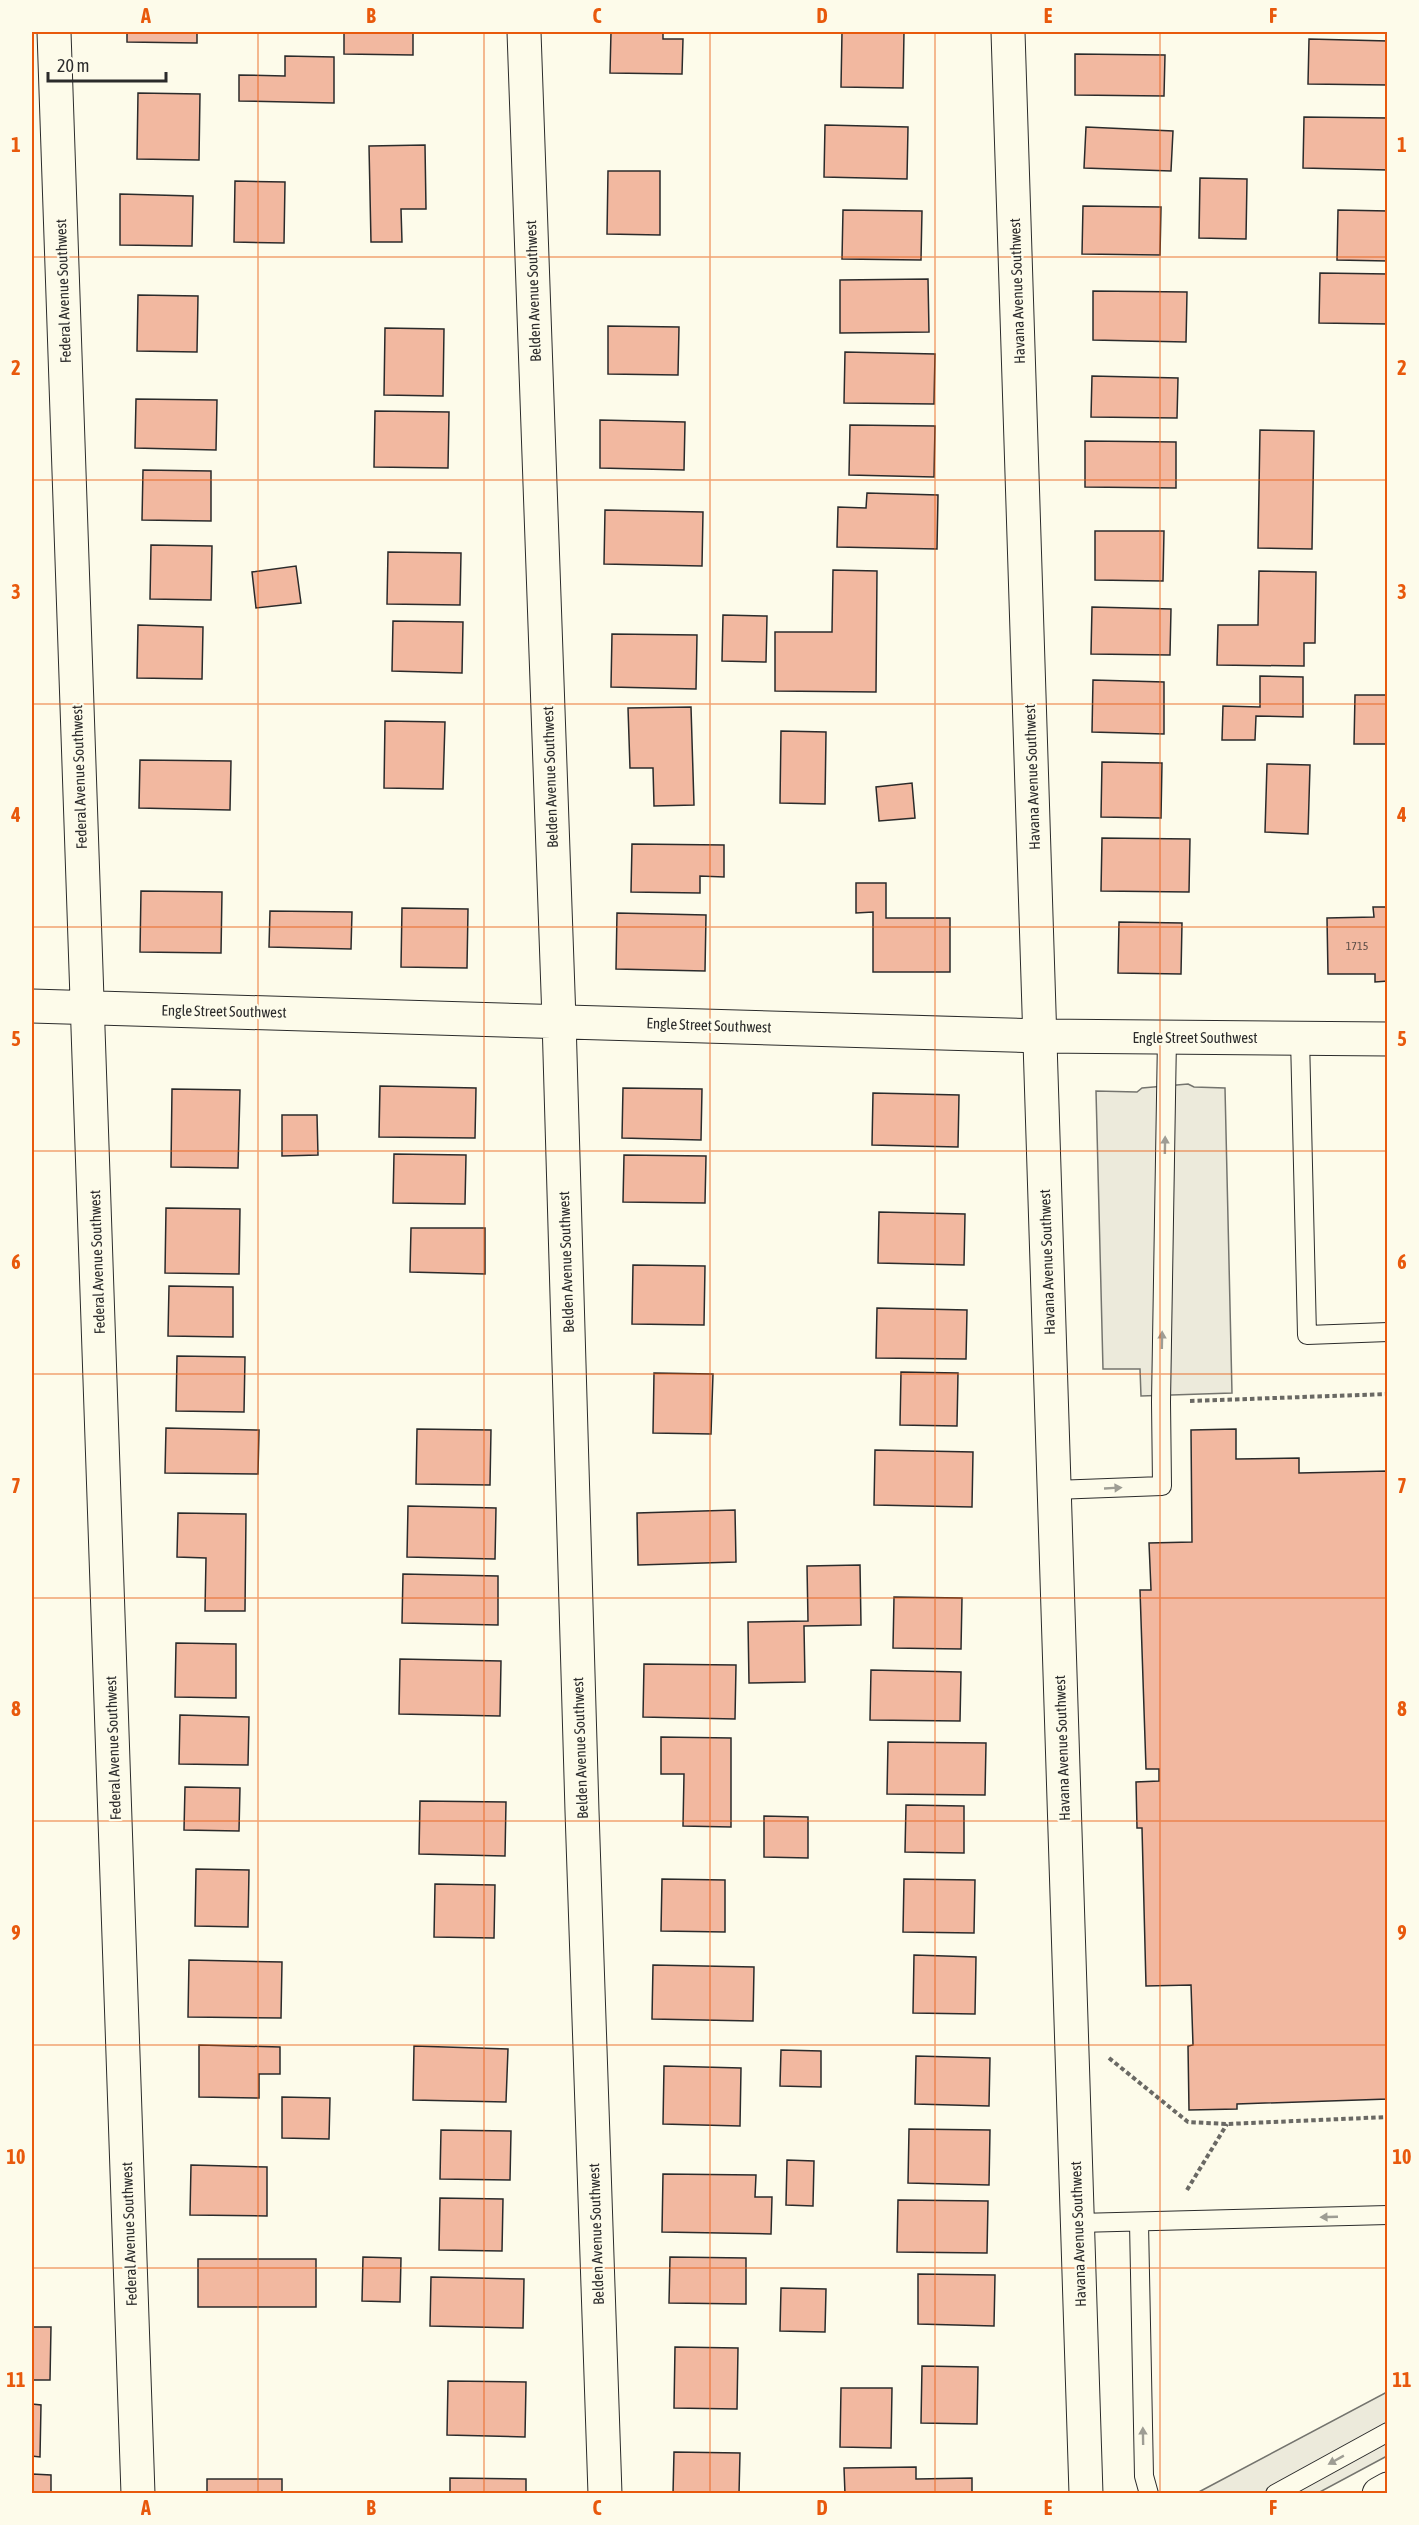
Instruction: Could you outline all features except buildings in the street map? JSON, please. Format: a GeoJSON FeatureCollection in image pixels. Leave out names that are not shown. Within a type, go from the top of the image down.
{"type":"FeatureCollection","features":[{"type":"Feature","properties":{"kind":"street","name":"Federal Avenue Southwest"},"geometry":{"type":"LineString","coordinates":[[54,32],[138,2493]]}},
{"type":"Feature","properties":{"kind":"street","name":"Belden Avenue Southwest"},"geometry":{"type":"LineString","coordinates":[[524,32],[559,1020],[605,2493]]}},
{"type":"Feature","properties":{"kind":"street","name":"Havana Avenue Southwest"},"geometry":{"type":"LineString","coordinates":[[1008,32],[1086,2493]]}},
{"type":"Feature","properties":{"kind":"street","name":"Engle Street Southwest"},"geometry":{"type":"LineString","coordinates":[[32,1006],[1040,1036],[1388,1039]]}},
{"type":"Feature","properties":{"kind":"street"},"geometry":{"type":"LineString","coordinates":[[1379,2493],[1388,2489]]}},
{"type":"Feature","properties":{"kind":"lane"},"geometry":{"type":"LineString","coordinates":[[1054,1490],[1162,1486],[1161,1402],[1167,1037]]}},
{"type":"Feature","properties":{"kind":"lane"},"geometry":{"type":"LineString","coordinates":[[1300,1038],[1307,1335],[1388,1332]]}},
{"type":"Feature","properties":{"kind":"lane"},"geometry":{"type":"LineString","coordinates":[[1078,2223],[1160,2223],[1388,2215]]}},
{"type":"Feature","properties":{"kind":"lane"},"geometry":{"type":"LineString","coordinates":[[1139,2223],[1144,2476],[1149,2493]]}},
{"type":"Feature","properties":{"kind":"lane"},"geometry":{"type":"LineString","coordinates":[[1275,2493],[1388,2432]]}},
{"type":"Feature","properties":{"kind":"path"},"geometry":{"type":"LineString","coordinates":[[1161,1402],[1388,1394]]}},
{"type":"Feature","properties":{"kind":"path"},"geometry":{"type":"LineString","coordinates":[[1107,2056],[1188,2122],[1227,2124],[1388,2117]]}},
{"type":"Feature","properties":{"kind":"path"},"geometry":{"type":"LineString","coordinates":[[1160,2223],[1185,2193],[1227,2124]]}},
{"type":"Feature","properties":{"kind":"shaded area"},"geometry":{"type":"Polygon","coordinates":[[[1188,1084],[1194,1087],[1225,1088],[1232,1393],[1141,1396],[1140,1369],[1103,1369],[1096,1091],[1137,1092],[1142,1088],[1188,1084]]]}},
{"type":"Feature","properties":{"kind":"shaded area"},"geometry":{"type":"Polygon","coordinates":[[[1387,2392],[1387,2456],[1318,2493],[1195,2494],[1387,2392]]]}}]}
